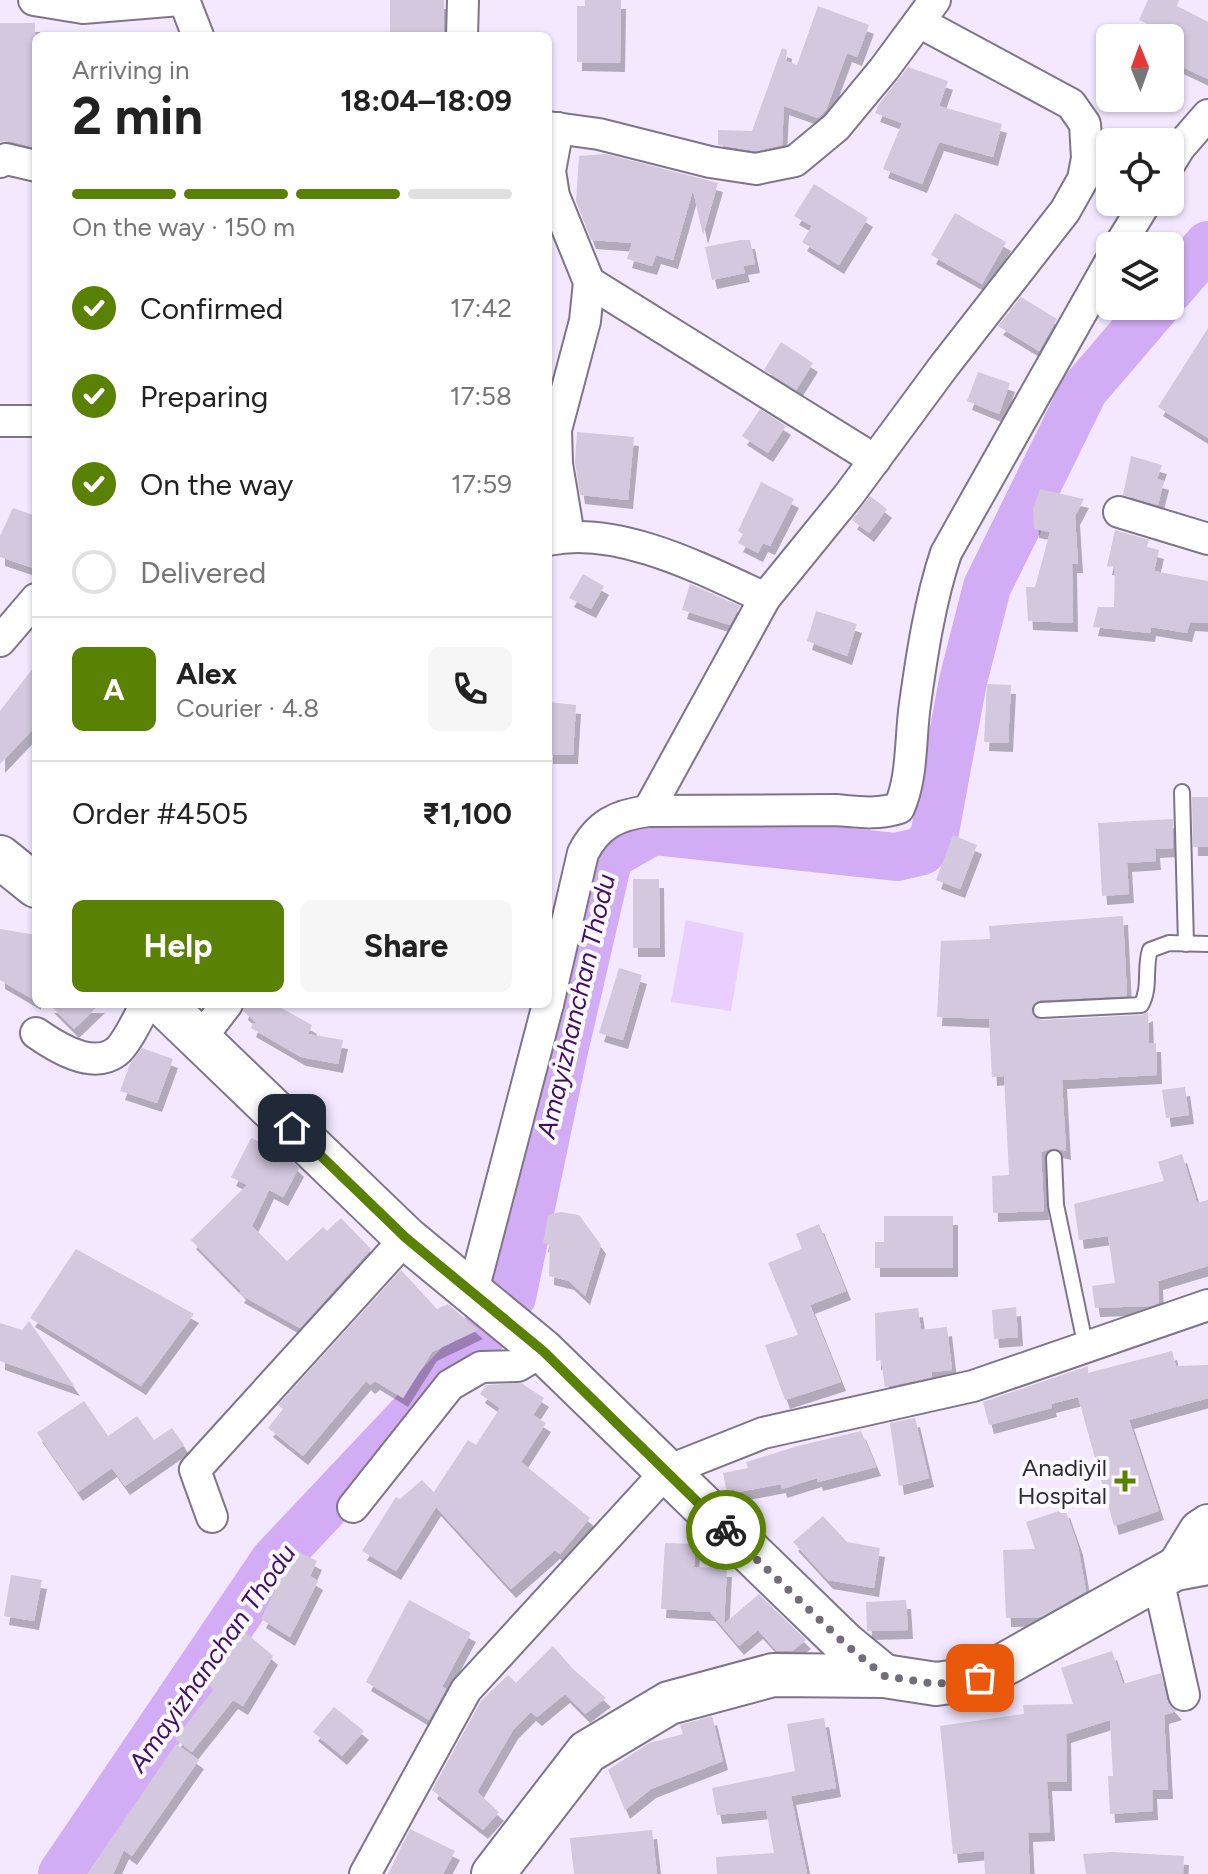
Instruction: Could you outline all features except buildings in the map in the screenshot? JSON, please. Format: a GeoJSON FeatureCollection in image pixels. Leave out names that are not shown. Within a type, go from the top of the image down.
{"type":"FeatureCollection","features":[{"type":"Feature","properties":{"kind":"main road"},"geometry":{"type":"LineString","coordinates":[[167,1008],[406,1238],[543,1351],[845,1644],[884,1676]]}},
{"type":"Feature","properties":{"kind":"main road"},"geometry":{"type":"LineString","coordinates":[[493,1874],[587,1752],[669,1703],[773,1675],[884,1676],[936,1684],[980,1678],[1180,1570]]}},
{"type":"Feature","properties":{"kind":"street"},"geometry":{"type":"LineString","coordinates":[[34,0],[83,8],[182,0],[196,32]]}},
{"type":"Feature","properties":{"kind":"street"},"geometry":{"type":"LineString","coordinates":[[462,32],[463,0]]}},
{"type":"Feature","properties":{"kind":"street"},"geometry":{"type":"LineString","coordinates":[[553,128],[599,134],[710,162],[756,169],[795,161],[836,127],[927,11],[1071,104],[1085,124],[1087,158],[1083,179],[1065,211],[765,598],[648,811]]}},
{"type":"Feature","properties":{"kind":"street"},"geometry":{"type":"LineString","coordinates":[[1184,145],[1208,115]]}},
{"type":"Feature","properties":{"kind":"street"},"geometry":{"type":"LineString","coordinates":[[0,162],[6,159],[32,165]]}},
{"type":"Feature","properties":{"kind":"street"},"geometry":{"type":"LineString","coordinates":[[552,184],[554,196],[589,282],[585,321],[556,430],[558,538],[618,541],[705,570],[765,598]]}},
{"type":"Feature","properties":{"kind":"street"},"geometry":{"type":"LineString","coordinates":[[589,282],[875,460]]}},
{"type":"Feature","properties":{"kind":"street"},"geometry":{"type":"LineString","coordinates":[[552,987],[583,853],[591,837],[605,823],[623,814],[648,811],[836,810],[867,813],[899,808],[905,794],[915,704],[936,582],[946,553],[1096,287]]}},
{"type":"Feature","properties":{"kind":"street"},"geometry":{"type":"LineString","coordinates":[[0,421],[32,421]]}},
{"type":"Feature","properties":{"kind":"street"},"geometry":{"type":"LineString","coordinates":[[1119,512],[1208,539]]}},
{"type":"Feature","properties":{"kind":"street"},"geometry":{"type":"LineString","coordinates":[[0,641],[32,604]]}},
{"type":"Feature","properties":{"kind":"street"},"geometry":{"type":"LineString","coordinates":[[36,1033],[61,1050],[98,1059],[118,1052],[144,1008]]}},
{"type":"Feature","properties":{"kind":"street"},"geometry":{"type":"LineString","coordinates":[[200,1039],[224,1008]]}},
{"type":"Feature","properties":{"kind":"street"},"geometry":{"type":"LineString","coordinates":[[478,1296],[547,1008]]}},
{"type":"Feature","properties":{"kind":"street"},"geometry":{"type":"LineString","coordinates":[[212,1517],[195,1470],[406,1238]]}},
{"type":"Feature","properties":{"kind":"street"},"geometry":{"type":"LineString","coordinates":[[365,1874],[466,1690],[667,1471],[763,1433],[973,1386],[1208,1305]]}},
{"type":"Feature","properties":{"kind":"street"},"geometry":{"type":"LineString","coordinates":[[353,1507],[450,1385],[481,1367],[518,1366],[543,1351]]}},
{"type":"Feature","properties":{"kind":"street"},"geometry":{"type":"LineString","coordinates":[[1184,1695],[1180,1570],[1199,1530],[1208,1524]]}},
{"type":"Feature","properties":{"kind":"lane"},"geometry":{"type":"LineString","coordinates":[[1182,792],[1186,944]]}},
{"type":"Feature","properties":{"kind":"lane"},"geometry":{"type":"LineString","coordinates":[[1041,1010],[1141,1005],[1146,998],[1146,960],[1150,950],[1158,945],[1208,944]]}},
{"type":"Feature","properties":{"kind":"lane"},"geometry":{"type":"LineString","coordinates":[[1054,1158],[1056,1205],[1086,1348]]}},
{"type":"Feature","properties":{"kind":"shaded area"},"geometry":{"type":"Polygon","coordinates":[[[686,920],[744,933],[731,1011],[671,1002],[686,920]]]}},
{"type":"Feature","properties":{"kind":"waterway","name":"Amayizhanchan Thodu"},"geometry":{"type":"LineString","coordinates":[[1184,273],[1208,245]]}},
{"type":"Feature","properties":{"kind":"waterway","name":"Amayizhanchan Thodu"},"geometry":{"type":"LineString","coordinates":[[62,1874],[274,1561],[456,1368],[512,1297],[609,856],[653,831],[896,857],[922,851],[934,837],[963,681],[987,587],[1084,390],[1144,320]]}},
{"type":"Feature","properties":{"kind":"way so far"},"geometry":{"type":"LineString","coordinates":[[726,1530],[845,1644],[884,1676],[936,1684],[980,1678]]}},
{"type":"Feature","properties":{"kind":"place","name":"Anadiyil Hospital"},"geometry":{"type":"Point","coordinates":[1125,1481]}},
{"type":"Feature","properties":{"kind":"route"},"geometry":{"type":"LineString","coordinates":[[292,1128],[406,1238],[543,1351],[726,1530]]}}]}
